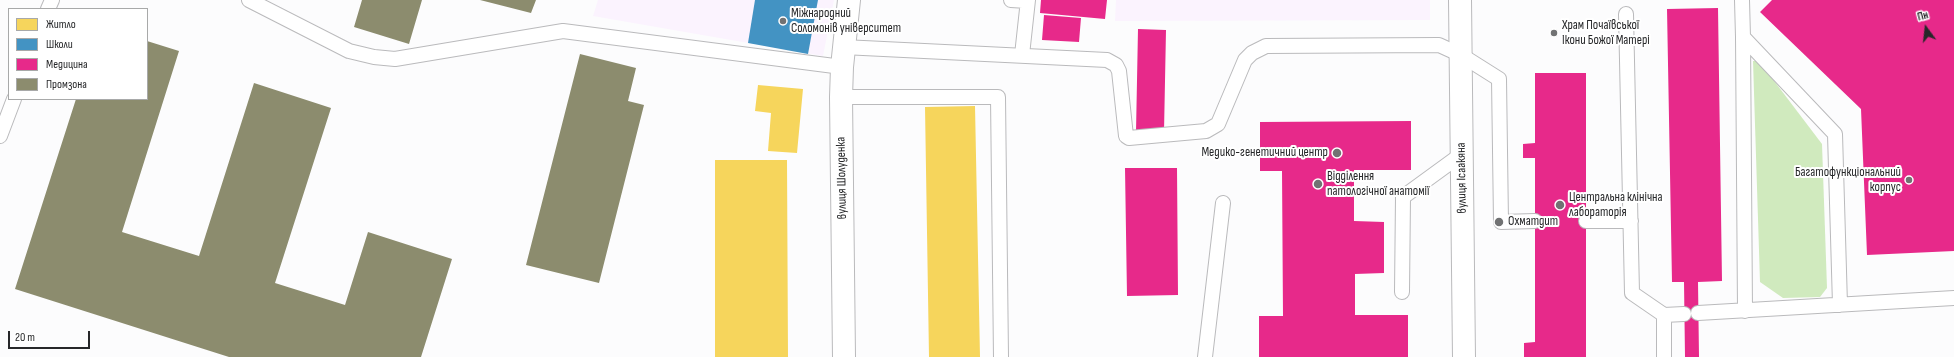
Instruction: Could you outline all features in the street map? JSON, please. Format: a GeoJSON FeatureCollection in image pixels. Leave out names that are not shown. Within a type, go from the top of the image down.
{"type":"FeatureCollection","features":[{"type":"Feature","properties":{"kind":"street","name":"вулиця Шолуденка"},"geometry":{"type":"LineString","coordinates":[[844,357],[841,97],[842,57],[849,0]]}},
{"type":"Feature","properties":{"kind":"street","name":"вулиця Ісаакяна"},"geometry":{"type":"LineString","coordinates":[[1460,0],[1464,357]]}},
{"type":"Feature","properties":{"kind":"lane"},"geometry":{"type":"LineString","coordinates":[[249,0],[349,51],[374,57],[395,59],[563,31],[842,57],[1022,55],[1098,58],[1107,60],[1116,65],[1120,78],[1125,132],[1129,138],[1206,131],[1213,128],[1218,124],[1245,60],[1252,53],[1266,46],[1440,45],[1460,55],[1499,79],[1501,222],[1535,221]]}},
{"type":"Feature","properties":{"kind":"lane"},"geometry":{"type":"LineString","coordinates":[[1011,0],[1028,1],[1022,55]]}},
{"type":"Feature","properties":{"kind":"lane"},"geometry":{"type":"LineString","coordinates":[[1742,0],[1745,311]]}},
{"type":"Feature","properties":{"kind":"lane"},"geometry":{"type":"LineString","coordinates":[[1626,14],[1632,293],[1664,315],[1954,298]]}},
{"type":"Feature","properties":{"kind":"lane"},"geometry":{"type":"LineString","coordinates":[[1743,37],[1835,134],[1840,305]]}},
{"type":"Feature","properties":{"kind":"lane"},"geometry":{"type":"LineString","coordinates":[[841,97],[998,96],[1001,357]]}},
{"type":"Feature","properties":{"kind":"lane"},"geometry":{"type":"LineString","coordinates":[[0,136],[14,100]]}},
{"type":"Feature","properties":{"kind":"lane"},"geometry":{"type":"LineString","coordinates":[[1402,292],[1403,197],[1462,154]]}},
{"type":"Feature","properties":{"kind":"lane"},"geometry":{"type":"LineString","coordinates":[[1205,357],[1223,202]]}},
{"type":"Feature","properties":{"kind":"lane"},"geometry":{"type":"LineString","coordinates":[[1586,221],[1631,221]]}},
{"type":"Feature","properties":{"kind":"lane"},"geometry":{"type":"LineString","coordinates":[[1664,315],[1664,357]]}},
{"type":"Feature","properties":{"kind":"shaded area"},"geometry":{"type":"Polygon","coordinates":[[[598,0],[834,0],[823,56],[593,16],[598,0]]]}},
{"type":"Feature","properties":{"kind":"shaded area"},"geometry":{"type":"Polygon","coordinates":[[[1116,0],[1430,0],[1430,20],[1115,21],[1116,0]]]}},
{"type":"Feature","properties":{"kind":"green space"},"geometry":{"type":"Polygon","coordinates":[[[1753,61],[1759,61],[1822,144],[1827,288],[1820,297],[1783,298],[1760,282],[1753,61]]]}},
{"type":"Feature","properties":{"kind":"building: Житло"},"geometry":{"type":"Polygon","coordinates":[[[758,85],[803,89],[797,153],[768,151],[771,113],[755,111],[758,85]]]}},
{"type":"Feature","properties":{"kind":"building: Житло"},"geometry":{"type":"Polygon","coordinates":[[[975,106],[980,357],[929,357],[925,107],[975,106]]]}},
{"type":"Feature","properties":{"kind":"building: Житло"},"geometry":{"type":"Polygon","coordinates":[[[715,160],[787,160],[788,357],[715,357],[715,160]]]}},
{"type":"Feature","properties":{"kind":"building: Школи","name":"Міжнародний Соломонів університет"},"geometry":{"type":"Polygon","coordinates":[[[755,0],[818,0],[808,54],[748,43],[755,0]]]}},
{"type":"Feature","properties":{"kind":"building: Медицина"},"geometry":{"type":"Polygon","coordinates":[[[1041,0],[1107,0],[1105,19],[1040,13],[1041,0]]]}},
{"type":"Feature","properties":{"kind":"building: Медицина","name":"Багатофункціональний корпус"},"geometry":{"type":"Polygon","coordinates":[[[1772,0],[1954,0],[1954,251],[1867,255],[1861,109],[1760,12],[1772,0]]]}},
{"type":"Feature","properties":{"kind":"building: Медицина"},"geometry":{"type":"Polygon","coordinates":[[[1718,8],[1722,281],[1698,282],[1699,357],[1685,357],[1684,282],[1672,282],[1667,9],[1718,8]]]}},
{"type":"Feature","properties":{"kind":"building: Медицина"},"geometry":{"type":"Polygon","coordinates":[[[1044,15],[1081,18],[1079,42],[1042,40],[1044,15]]]}},
{"type":"Feature","properties":{"kind":"building: Медицина"},"geometry":{"type":"Polygon","coordinates":[[[1138,29],[1166,30],[1164,132],[1136,132],[1138,29]]]}},
{"type":"Feature","properties":{"kind":"building: Медицина"},"geometry":{"type":"Polygon","coordinates":[[[1535,73],[1586,73],[1586,357],[1524,357],[1524,343],[1535,342],[1535,158],[1523,158],[1523,144],[1535,143],[1535,73]]]}},
{"type":"Feature","properties":{"kind":"building: Медицина"},"geometry":{"type":"Polygon","coordinates":[[[1411,121],[1411,170],[1354,170],[1354,221],[1384,222],[1384,273],[1355,274],[1355,315],[1408,315],[1408,357],[1259,357],[1259,316],[1283,316],[1282,171],[1260,171],[1260,122],[1411,121]]]}},
{"type":"Feature","properties":{"kind":"building: Медицина"},"geometry":{"type":"Polygon","coordinates":[[[1125,168],[1177,168],[1178,295],[1127,296],[1125,168]]]}},
{"type":"Feature","properties":{"kind":"building: Промзона"},"geometry":{"type":"Polygon","coordinates":[[[362,0],[422,0],[409,44],[354,27],[362,0]]]}},
{"type":"Feature","properties":{"kind":"building: Промзона"},"geometry":{"type":"Polygon","coordinates":[[[480,0],[536,0],[531,13],[480,0]]]}},
{"type":"Feature","properties":{"kind":"building: Промзона"},"geometry":{"type":"Polygon","coordinates":[[[148,41],[179,51],[122,232],[199,256],[254,83],[331,108],[275,283],[345,305],[368,232],[452,259],[421,357],[229,357],[15,289],[76,100],[148,100],[148,41]]]}},
{"type":"Feature","properties":{"kind":"building: Промзона"},"geometry":{"type":"Polygon","coordinates":[[[580,54],[636,68],[628,101],[644,105],[599,283],[526,265],[580,54]]]}},
{"type":"Feature","properties":{"kind":"place","name":"Міжнародний Соломонів університет"},"geometry":{"type":"Point","coordinates":[783,21]}},
{"type":"Feature","properties":{"kind":"place","name":"Храм Почаївської Ікони Божої Матері"},"geometry":{"type":"Point","coordinates":[1554,33]}},
{"type":"Feature","properties":{"kind":"place","name":"Медико-генетичний центр"},"geometry":{"type":"Point","coordinates":[1337,153]}},
{"type":"Feature","properties":{"kind":"place","name":"Багатофункціональний корпус"},"geometry":{"type":"Point","coordinates":[1909,180]}},
{"type":"Feature","properties":{"kind":"place","name":"Відділення патологічної анатомії"},"geometry":{"type":"Point","coordinates":[1318,184]}},
{"type":"Feature","properties":{"kind":"place","name":"Центральна клінічна лабораторія"},"geometry":{"type":"Point","coordinates":[1560,205]}},
{"type":"Feature","properties":{"kind":"place","name":"Охматдит"},"geometry":{"type":"Point","coordinates":[1499,222]}}]}
